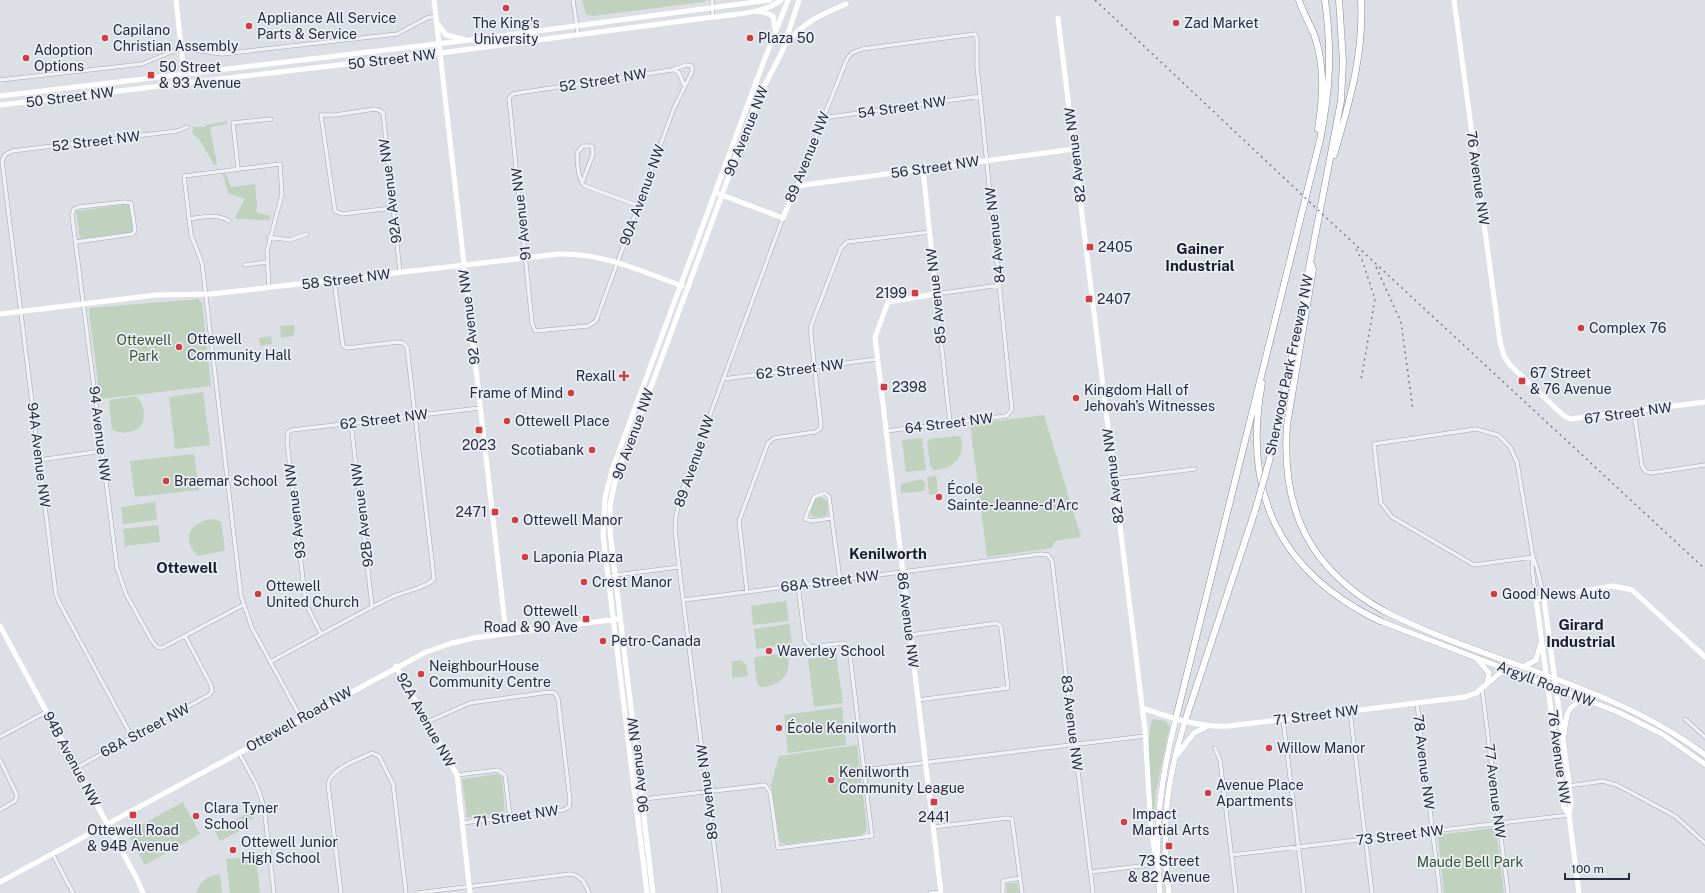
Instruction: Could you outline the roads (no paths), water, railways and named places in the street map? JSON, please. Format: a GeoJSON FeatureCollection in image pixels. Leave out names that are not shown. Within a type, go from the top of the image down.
{"type":"FeatureCollection","features":[{"type":"Feature","properties":{"kind":"highway"},"geometry":{"type":"LineString","coordinates":[[1299,0],[1318,50],[1323,79],[1322,106],[1313,170]]}},
{"type":"Feature","properties":{"kind":"highway","name":"Sherwood Park Freeway NW"},"geometry":{"type":"LineString","coordinates":[[1176,718],[1255,395],[1268,354],[1327,108],[1331,55],[1325,0]]}},
{"type":"Feature","properties":{"kind":"highway","name":"Sherwood Park Freeway NW"},"geometry":{"type":"LineString","coordinates":[[1186,721],[1255,511],[1283,406],[1324,193],[1341,94],[1343,54],[1339,0]]}},
{"type":"Feature","properties":{"kind":"highway"},"geometry":{"type":"LineString","coordinates":[[1324,193],[1356,74],[1361,44],[1362,16],[1359,0]]}},
{"type":"Feature","properties":{"kind":"highway"},"geometry":{"type":"LineString","coordinates":[[1310,262],[1313,269],[1287,425],[1285,450],[1288,487],[1302,529],[1326,564],[1352,590],[1384,611]]}},
{"type":"Feature","properties":{"kind":"highway"},"geometry":{"type":"LineString","coordinates":[[1268,354],[1260,397],[1256,436],[1259,475],[1266,501],[1288,546],[1302,565],[1317,580],[1344,602],[1380,621]]}},
{"type":"Feature","properties":{"kind":"main road","name":"Argyll Road NW"},"geometry":{"type":"LineString","coordinates":[[1384,611],[1424,629],[1622,706],[1652,720],[1705,754]]}},
{"type":"Feature","properties":{"kind":"main road","name":"Argyll Road NW"},"geometry":{"type":"LineString","coordinates":[[1380,621],[1549,685],[1648,726],[1705,764]]}},
{"type":"Feature","properties":{"kind":"main road"},"geometry":{"type":"LineString","coordinates":[[1523,667],[1536,660],[1542,639]]}},
{"type":"Feature","properties":{"kind":"main road"},"geometry":{"type":"LineString","coordinates":[[1476,658],[1489,673],[1487,684]]}},
{"type":"Feature","properties":{"kind":"main road"},"geometry":{"type":"LineString","coordinates":[[1487,684],[1501,672],[1512,671]]}},
{"type":"Feature","properties":{"kind":"main road"},"geometry":{"type":"LineString","coordinates":[[1563,739],[1566,717],[1570,708],[1584,699]]}},
{"type":"Feature","properties":{"kind":"main road","name":"82 Avenue NW"},"geometry":{"type":"LineString","coordinates":[[1160,893],[1157,864],[1160,793],[1163,773],[1176,718]]}},
{"type":"Feature","properties":{"kind":"main road"},"geometry":{"type":"LineString","coordinates":[[1169,893],[1165,860],[1165,813],[1174,760],[1186,721]]}},
{"type":"Feature","properties":{"kind":"main road"},"geometry":{"type":"LineString","coordinates":[[1174,760],[1194,733],[1208,726]]}},
{"type":"Feature","properties":{"kind":"street"},"geometry":{"type":"LineString","coordinates":[[176,0],[185,83]]}},
{"type":"Feature","properties":{"kind":"street","name":"92 Avenue NW"},"geometry":{"type":"LineString","coordinates":[[434,0],[506,634]]}},
{"type":"Feature","properties":{"kind":"street"},"geometry":{"type":"LineString","coordinates":[[573,0],[578,34]]}},
{"type":"Feature","properties":{"kind":"street"},"geometry":{"type":"LineString","coordinates":[[712,0],[714,17]]}},
{"type":"Feature","properties":{"kind":"street","name":"50 Street NW"},"geometry":{"type":"LineString","coordinates":[[0,96],[439,44],[770,0]]}},
{"type":"Feature","properties":{"kind":"street","name":"50 Street NW"},"geometry":{"type":"LineString","coordinates":[[0,105],[440,53],[714,17],[774,6],[781,0]]}},
{"type":"Feature","properties":{"kind":"street","name":"90 Avenue NW"},"geometry":{"type":"LineString","coordinates":[[653,893],[609,520],[617,472],[688,288],[718,194],[775,32],[788,0]]}},
{"type":"Feature","properties":{"kind":"street","name":"90 Avenue NW"},"geometry":{"type":"LineString","coordinates":[[647,893],[603,529],[608,482],[680,286],[757,100],[783,48],[799,0]]}},
{"type":"Feature","properties":{"kind":"street","name":"76 Avenue NW"},"geometry":{"type":"LineString","coordinates":[[1454,0],[1500,342],[1504,356]]}},
{"type":"Feature","properties":{"kind":"street"},"geometry":{"type":"LineString","coordinates":[[783,48],[817,16],[846,4]]}},
{"type":"Feature","properties":{"kind":"street"},"geometry":{"type":"LineString","coordinates":[[753,11],[766,13],[773,16],[775,20],[775,32]]}},
{"type":"Feature","properties":{"kind":"street","name":"50 Street NW"},"geometry":{"type":"LineString","coordinates":[[0,80],[142,64],[181,48],[222,54],[397,34],[426,18],[436,19]]}},
{"type":"Feature","properties":{"kind":"street","name":"82 Avenue NW"},"geometry":{"type":"LineString","coordinates":[[1058,18],[1142,708],[1151,828],[1157,864]]}},
{"type":"Feature","properties":{"kind":"street"},"geometry":{"type":"LineString","coordinates":[[436,19],[446,35],[470,40]]}},
{"type":"Feature","properties":{"kind":"street","name":"89 Avenue NW"},"geometry":{"type":"LineString","coordinates":[[720,893],[675,529],[681,492],[783,218],[847,59],[852,53],[862,49],[975,34]]}},
{"type":"Feature","properties":{"kind":"street","name":"84 Avenue NW"},"geometry":{"type":"LineString","coordinates":[[975,34],[977,39],[987,160],[1012,405],[1011,412]]}},
{"type":"Feature","properties":{"kind":"street","name":"52 Street NW"},"geometry":{"type":"LineString","coordinates":[[513,94],[673,69],[686,65],[692,66]]}},
{"type":"Feature","properties":{"kind":"street","name":"90A Avenue NW"},"geometry":{"type":"LineString","coordinates":[[592,324],[596,320],[684,85],[692,72],[692,66]]}},
{"type":"Feature","properties":{"kind":"street"},"geometry":{"type":"LineString","coordinates":[[673,69],[679,73],[684,85]]}},
{"type":"Feature","properties":{"kind":"street","name":"91 Avenue NW"},"geometry":{"type":"LineString","coordinates":[[513,94],[509,101],[533,328],[539,332],[592,324]]}},
{"type":"Feature","properties":{"kind":"street","name":"54 Street NW"},"geometry":{"type":"LineString","coordinates":[[823,118],[981,96]]}},
{"type":"Feature","properties":{"kind":"street","name":"92A Avenue NW"},"geometry":{"type":"LineString","coordinates":[[392,208],[342,214],[334,209],[321,115],[335,115],[375,109],[383,113],[400,272]]}},
{"type":"Feature","properties":{"kind":"street"},"geometry":{"type":"LineString","coordinates":[[238,168],[232,123],[271,118]]}},
{"type":"Feature","properties":{"kind":"street","name":"52 Street NW"},"geometry":{"type":"LineString","coordinates":[[5,155],[12,152],[177,130],[187,127]]}},
{"type":"Feature","properties":{"kind":"street"},"geometry":{"type":"LineString","coordinates":[[582,183],[593,154],[592,146],[583,146],[579,148],[577,153],[579,174],[582,183],[585,186],[639,206]]}},
{"type":"Feature","properties":{"kind":"street","name":"56 Street NW"},"geometry":{"type":"LineString","coordinates":[[796,186],[1074,149]]}},
{"type":"Feature","properties":{"kind":"street","name":"94A Avenue NW"},"geometry":{"type":"LineString","coordinates":[[5,155],[2,163],[58,599],[132,737]]}},
{"type":"Feature","properties":{"kind":"street"},"geometry":{"type":"LineString","coordinates":[[269,288],[267,262],[270,238],[282,194],[280,164],[238,168],[184,176],[190,235],[201,259],[238,581],[243,605],[252,628],[301,718]]}},
{"type":"Feature","properties":{"kind":"street","name":"85 Avenue NW"},"geometry":{"type":"LineString","coordinates":[[923,169],[950,423]]}},
{"type":"Feature","properties":{"kind":"street"},"geometry":{"type":"LineString","coordinates":[[718,194],[783,218]]}},
{"type":"Feature","properties":{"kind":"street","name":"94 Avenue NW"},"geometry":{"type":"LineString","coordinates":[[76,242],[133,234],[135,230],[132,205],[129,202],[79,207],[74,209],[72,215],[118,574],[129,600],[153,644],[159,648],[166,647],[185,636]]}},
{"type":"Feature","properties":{"kind":"street"},"geometry":{"type":"LineString","coordinates":[[189,219],[220,216],[229,222]]}},
{"type":"Feature","properties":{"kind":"street"},"geometry":{"type":"LineString","coordinates":[[747,592],[740,521],[770,439],[815,432],[820,429],[821,424],[814,368],[811,326],[843,244],[847,242],[930,232]]}},
{"type":"Feature","properties":{"kind":"street"},"geometry":{"type":"LineString","coordinates":[[270,238],[290,240],[307,234]]}},
{"type":"Feature","properties":{"kind":"street","name":"58 Street NW"},"geometry":{"type":"LineString","coordinates":[[0,314],[156,295],[205,294],[269,288],[400,272],[575,254],[617,262],[688,288]]}},
{"type":"Feature","properties":{"kind":"street"},"geometry":{"type":"LineString","coordinates":[[245,265],[267,262]]}},
{"type":"Feature","properties":{"kind":"street"},"geometry":{"type":"LineString","coordinates":[[270,662],[372,606],[434,580],[409,352],[405,344],[398,342],[346,348],[343,346],[334,280]]}},
{"type":"Feature","properties":{"kind":"street"},"geometry":{"type":"LineString","coordinates":[[936,294],[1000,285]]}},
{"type":"Feature","properties":{"kind":"street","name":"86 Avenue NW"},"geometry":{"type":"LineString","coordinates":[[936,294],[888,302],[876,330],[877,359],[941,892]]}},
{"type":"Feature","properties":{"kind":"street","name":"67 Street NW"},"geometry":{"type":"LineString","coordinates":[[1504,356],[1513,369],[1566,418],[1578,419],[1705,402]]}},
{"type":"Feature","properties":{"kind":"street","name":"62 Street NW"},"geometry":{"type":"LineString","coordinates":[[723,379],[877,359]]}},
{"type":"Feature","properties":{"kind":"street","name":"62 Street NW"},"geometry":{"type":"LineString","coordinates":[[288,432],[292,430],[480,408]]}},
{"type":"Feature","properties":{"kind":"street","name":"64 Street NW"},"geometry":{"type":"LineString","coordinates":[[886,432],[1006,416],[1011,412]]}},
{"type":"Feature","properties":{"kind":"street"},"geometry":{"type":"LineString","coordinates":[[1634,412],[1642,466],[1645,471],[1651,472],[1705,465]]}},
{"type":"Feature","properties":{"kind":"street","name":"92B Avenue NW"},"geometry":{"type":"LineString","coordinates":[[351,423],[372,606]]}},
{"type":"Feature","properties":{"kind":"street","name":"76 Avenue NW"},"geometry":{"type":"LineString","coordinates":[[1533,557],[1474,565],[1389,514],[1381,503],[1374,444],[1476,429],[1498,435],[1510,448],[1517,462],[1533,557],[1544,599],[1556,680],[1571,805],[1569,815],[1579,893]]}},
{"type":"Feature","properties":{"kind":"street","name":"93 Avenue NW"},"geometry":{"type":"LineString","coordinates":[[288,432],[287,442],[305,597],[307,606],[321,634]]}},
{"type":"Feature","properties":{"kind":"street"},"geometry":{"type":"LineString","coordinates":[[39,460],[102,451]]}},
{"type":"Feature","properties":{"kind":"street"},"geometry":{"type":"LineString","coordinates":[[1113,479],[1195,468]]}},
{"type":"Feature","properties":{"kind":"street"},"geometry":{"type":"LineString","coordinates":[[831,518],[813,521],[805,519],[807,510],[816,495],[825,494],[829,497],[840,580]]}},
{"type":"Feature","properties":{"kind":"street","name":"68A Street NW"},"geometry":{"type":"LineString","coordinates":[[684,600],[1041,554],[1048,555]]}},
{"type":"Feature","properties":{"kind":"street","name":"83 Avenue NW"},"geometry":{"type":"LineString","coordinates":[[1048,555],[1052,561],[1093,893]]}},
{"type":"Feature","properties":{"kind":"street","name":"76 Avenue NW"},"geometry":{"type":"LineString","coordinates":[[1533,557],[1532,568],[1548,677],[1564,806],[1569,815]]}},
{"type":"Feature","properties":{"kind":"street"},"geometry":{"type":"LineString","coordinates":[[608,576],[679,567]]}},
{"type":"Feature","properties":{"kind":"street"},"geometry":{"type":"LineString","coordinates":[[635,800],[765,785],[770,792],[778,848],[872,836],[847,645],[844,643],[811,647],[807,645],[805,641],[798,586]]}},
{"type":"Feature","properties":{"kind":"street"},"geometry":{"type":"LineString","coordinates":[[1536,599],[1544,599],[1613,586],[1632,590],[1705,657]]}},
{"type":"Feature","properties":{"kind":"street"},"geometry":{"type":"LineString","coordinates":[[185,636],[243,605]]}},
{"type":"Feature","properties":{"kind":"street","name":"Ottewell Road NW"},"geometry":{"type":"LineString","coordinates":[[0,882],[396,666],[426,652],[452,643],[506,634],[620,619]]}},
{"type":"Feature","properties":{"kind":"street"},"geometry":{"type":"LineString","coordinates":[[910,635],[998,623],[1000,625],[1008,688],[918,700]]}},
{"type":"Feature","properties":{"kind":"street","name":"94B Avenue NW"},"geometry":{"type":"LineString","coordinates":[[0,626],[136,877],[143,893]]}},
{"type":"Feature","properties":{"kind":"street","name":"68A Street NW"},"geometry":{"type":"LineString","coordinates":[[76,768],[208,696],[212,691],[211,685],[185,636]]}},
{"type":"Feature","properties":{"kind":"street","name":"92A Avenue NW"},"geometry":{"type":"LineString","coordinates":[[396,666],[457,775],[470,893]]}},
{"type":"Feature","properties":{"kind":"street","name":"71 Street NW"},"geometry":{"type":"LineString","coordinates":[[1142,708],[1208,726],[1229,726],[1468,696],[1482,689],[1487,684]]}},
{"type":"Feature","properties":{"kind":"street","name":"77 Avenue NW"},"geometry":{"type":"LineString","coordinates":[[1482,689],[1508,893]]}},
{"type":"Feature","properties":{"kind":"street","name":"71 Street NW"},"geometry":{"type":"LineString","coordinates":[[427,722],[470,703],[549,692],[555,694],[558,699],[570,800],[569,807],[563,810],[462,823]]}},
{"type":"Feature","properties":{"kind":"street","name":"78 Avenue NW"},"geometry":{"type":"LineString","coordinates":[[1417,703],[1440,893]]}},
{"type":"Feature","properties":{"kind":"street"},"geometry":{"type":"LineString","coordinates":[[1350,711],[1372,893]]}},
{"type":"Feature","properties":{"kind":"street"},"geometry":{"type":"LineString","coordinates":[[0,737],[46,712]]}},
{"type":"Feature","properties":{"kind":"street"},"geometry":{"type":"LineString","coordinates":[[1282,719],[1304,893]]}},
{"type":"Feature","properties":{"kind":"street"},"geometry":{"type":"LineString","coordinates":[[1685,719],[1705,737]]}},
{"type":"Feature","properties":{"kind":"street"},"geometry":{"type":"LineString","coordinates":[[864,770],[1145,736]]}},
{"type":"Feature","properties":{"kind":"street"},"geometry":{"type":"LineString","coordinates":[[1215,748],[1220,760],[1236,893]]}},
{"type":"Feature","properties":{"kind":"street"},"geometry":{"type":"LineString","coordinates":[[238,752],[257,786],[264,807],[274,893]]}},
{"type":"Feature","properties":{"kind":"street"},"geometry":{"type":"LineString","coordinates":[[341,893],[328,784],[330,777],[335,772],[372,753],[376,753],[393,784],[406,893]]}},
{"type":"Feature","properties":{"kind":"street"},"geometry":{"type":"LineString","coordinates":[[0,760],[16,789],[17,797],[13,803],[0,810]]}},
{"type":"Feature","properties":{"kind":"street"},"geometry":{"type":"LineString","coordinates":[[457,775],[498,770],[502,772],[505,775],[510,817]]}},
{"type":"Feature","properties":{"kind":"street"},"geometry":{"type":"LineString","coordinates":[[1562,786],[1603,781],[1617,785],[1675,816],[1705,843]]}},
{"type":"Feature","properties":{"kind":"street","name":"73 Street NW"},"geometry":{"type":"LineString","coordinates":[[1231,856],[1569,815]]}},
{"type":"Feature","properties":{"kind":"street"},"geometry":{"type":"LineString","coordinates":[[933,827],[1011,818],[1013,821],[1022,893]]}},
{"type":"Feature","properties":{"kind":"street"},"geometry":{"type":"LineString","coordinates":[[52,853],[73,893]]}},
{"type":"Feature","properties":{"kind":"street"},"geometry":{"type":"LineString","coordinates":[[1091,872],[1157,864]]}},
{"type":"Feature","properties":{"kind":"street"},"geometry":{"type":"LineString","coordinates":[[417,893],[570,874],[579,876],[584,882],[589,893]]}},
{"type":"Feature","properties":{"kind":"street"},"geometry":{"type":"LineString","coordinates":[[1003,893],[1002,884],[1004,880],[1020,878]]}},
{"type":"Feature","properties":{"kind":"street"},"geometry":{"type":"LineString","coordinates":[[930,893],[941,892]]}},
{"type":"Feature","properties":{"kind":"railway"},"geometry":{"type":"LineString","coordinates":[[1095,0],[1332,223],[1705,569]]}},
{"type":"Feature","properties":{"kind":"railway"},"geometry":{"type":"LineString","coordinates":[[1356,249],[1362,260],[1375,299],[1361,380]]}},
{"type":"Feature","properties":{"kind":"railway"},"geometry":{"type":"LineString","coordinates":[[1376,267],[1401,322],[1413,411]]}},
{"type":"Feature","properties":{"kind":"place","name":"The King's University"},"geometry":{"type":"Point","coordinates":[506,8]}},
{"type":"Feature","properties":{"kind":"place","name":"Zad Market"},"geometry":{"type":"Point","coordinates":[1176,23]}},
{"type":"Feature","properties":{"kind":"place","name":"Appliance All Service Parts & Service"},"geometry":{"type":"Point","coordinates":[249,26]}},
{"type":"Feature","properties":{"kind":"place","name":"Capilano Christian Assembly"},"geometry":{"type":"Point","coordinates":[105,38]}},
{"type":"Feature","properties":{"kind":"place","name":"Plaza 50"},"geometry":{"type":"Point","coordinates":[750,38]}},
{"type":"Feature","properties":{"kind":"place","name":"Adoption Options"},"geometry":{"type":"Point","coordinates":[26,58]}},
{"type":"Feature","properties":{"kind":"place","name":"50 Street & 93 Avenue"},"geometry":{"type":"Point","coordinates":[151,75]}},
{"type":"Feature","properties":{"kind":"place","name":"2405"},"geometry":{"type":"Point","coordinates":[1090,247]}},
{"type":"Feature","properties":{"kind":"place","name":"2199"},"geometry":{"type":"Point","coordinates":[915,293]}},
{"type":"Feature","properties":{"kind":"place","name":"2407"},"geometry":{"type":"Point","coordinates":[1089,299]}},
{"type":"Feature","properties":{"kind":"place","name":"Complex 76"},"geometry":{"type":"Point","coordinates":[1581,328]}},
{"type":"Feature","properties":{"kind":"place","name":"Ottewell Community Hall"},"geometry":{"type":"Point","coordinates":[179,347]}},
{"type":"Feature","properties":{"kind":"place","name":"Rexall"},"geometry":{"type":"Point","coordinates":[624,376]}},
{"type":"Feature","properties":{"kind":"place","name":"67 Street & 76 Avenue"},"geometry":{"type":"Point","coordinates":[1522,381]}},
{"type":"Feature","properties":{"kind":"place","name":"2398"},"geometry":{"type":"Point","coordinates":[884,387]}},
{"type":"Feature","properties":{"kind":"place","name":"Frame of Mind"},"geometry":{"type":"Point","coordinates":[571,393]}},
{"type":"Feature","properties":{"kind":"place","name":"Kingdom Hall of Jehovah's Witnesses"},"geometry":{"type":"Point","coordinates":[1076,398]}},
{"type":"Feature","properties":{"kind":"place","name":"Ottewell Place"},"geometry":{"type":"Point","coordinates":[507,421]}},
{"type":"Feature","properties":{"kind":"place","name":"2023"},"geometry":{"type":"Point","coordinates":[479,430]}},
{"type":"Feature","properties":{"kind":"place","name":"Scotiabank"},"geometry":{"type":"Point","coordinates":[592,450]}},
{"type":"Feature","properties":{"kind":"place","name":"Braemar School"},"geometry":{"type":"Point","coordinates":[166,481]}},
{"type":"Feature","properties":{"kind":"place","name":"École Sainte-Jeanne-d'Arc"},"geometry":{"type":"Point","coordinates":[939,497]}},
{"type":"Feature","properties":{"kind":"place","name":"2471"},"geometry":{"type":"Point","coordinates":[495,512]}},
{"type":"Feature","properties":{"kind":"place","name":"Ottewell Manor"},"geometry":{"type":"Point","coordinates":[515,520]}},
{"type":"Feature","properties":{"kind":"place","name":"Laponia Plaza"},"geometry":{"type":"Point","coordinates":[525,557]}},
{"type":"Feature","properties":{"kind":"place","name":"Crest Manor"},"geometry":{"type":"Point","coordinates":[584,582]}},
{"type":"Feature","properties":{"kind":"place","name":"Ottewell United Church"},"geometry":{"type":"Point","coordinates":[258,594]}},
{"type":"Feature","properties":{"kind":"place","name":"Good News Auto"},"geometry":{"type":"Point","coordinates":[1494,594]}},
{"type":"Feature","properties":{"kind":"place","name":"Ottewell Road & 90 Ave"},"geometry":{"type":"Point","coordinates":[586,619]}},
{"type":"Feature","properties":{"kind":"place","name":"Petro-Canada"},"geometry":{"type":"Point","coordinates":[603,641]}},
{"type":"Feature","properties":{"kind":"place","name":"Waverley School"},"geometry":{"type":"Point","coordinates":[769,651]}},
{"type":"Feature","properties":{"kind":"place","name":"NeighbourHouse Community Centre"},"geometry":{"type":"Point","coordinates":[421,674]}},
{"type":"Feature","properties":{"kind":"place","name":"École Kenilworth"},"geometry":{"type":"Point","coordinates":[779,728]}},
{"type":"Feature","properties":{"kind":"place","name":"Willow Manor"},"geometry":{"type":"Point","coordinates":[1269,748]}},
{"type":"Feature","properties":{"kind":"place","name":"Kenilworth Community League"},"geometry":{"type":"Point","coordinates":[831,780]}},
{"type":"Feature","properties":{"kind":"place","name":"Avenue Place Apartments"},"geometry":{"type":"Point","coordinates":[1208,793]}},
{"type":"Feature","properties":{"kind":"place","name":"2441"},"geometry":{"type":"Point","coordinates":[934,802]}},
{"type":"Feature","properties":{"kind":"place","name":"Ottewell Road & 94B Avenue"},"geometry":{"type":"Point","coordinates":[133,815]}},
{"type":"Feature","properties":{"kind":"place","name":"Clara Tyner School"},"geometry":{"type":"Point","coordinates":[196,816]}},
{"type":"Feature","properties":{"kind":"place","name":"Impact Martial Arts"},"geometry":{"type":"Point","coordinates":[1124,822]}},
{"type":"Feature","properties":{"kind":"place","name":"73 Street & 82 Avenue"},"geometry":{"type":"Point","coordinates":[1169,846]}},
{"type":"Feature","properties":{"kind":"place","name":"Ottewell Junior High School"},"geometry":{"type":"Point","coordinates":[233,850]}},
{"type":"Feature","properties":{"kind":"district","name":"Gainer Industrial"},"geometry":{"type":"Point","coordinates":[1200,256]}},
{"type":"Feature","properties":{"kind":"district","name":"Kenilworth"},"geometry":{"type":"Point","coordinates":[888,553]}},
{"type":"Feature","properties":{"kind":"district","name":"Ottewell"},"geometry":{"type":"Point","coordinates":[187,567]}},
{"type":"Feature","properties":{"kind":"district","name":"Girard Industrial"},"geometry":{"type":"Point","coordinates":[1581,632]}},
{"type":"Feature","properties":{"kind":"park label","name":"Ottewell Park"},"geometry":{"type":"Point","coordinates":[144,348]}},
{"type":"Feature","properties":{"kind":"park label","name":"Maude Bell Park"},"geometry":{"type":"Point","coordinates":[1470,862]}}]}
